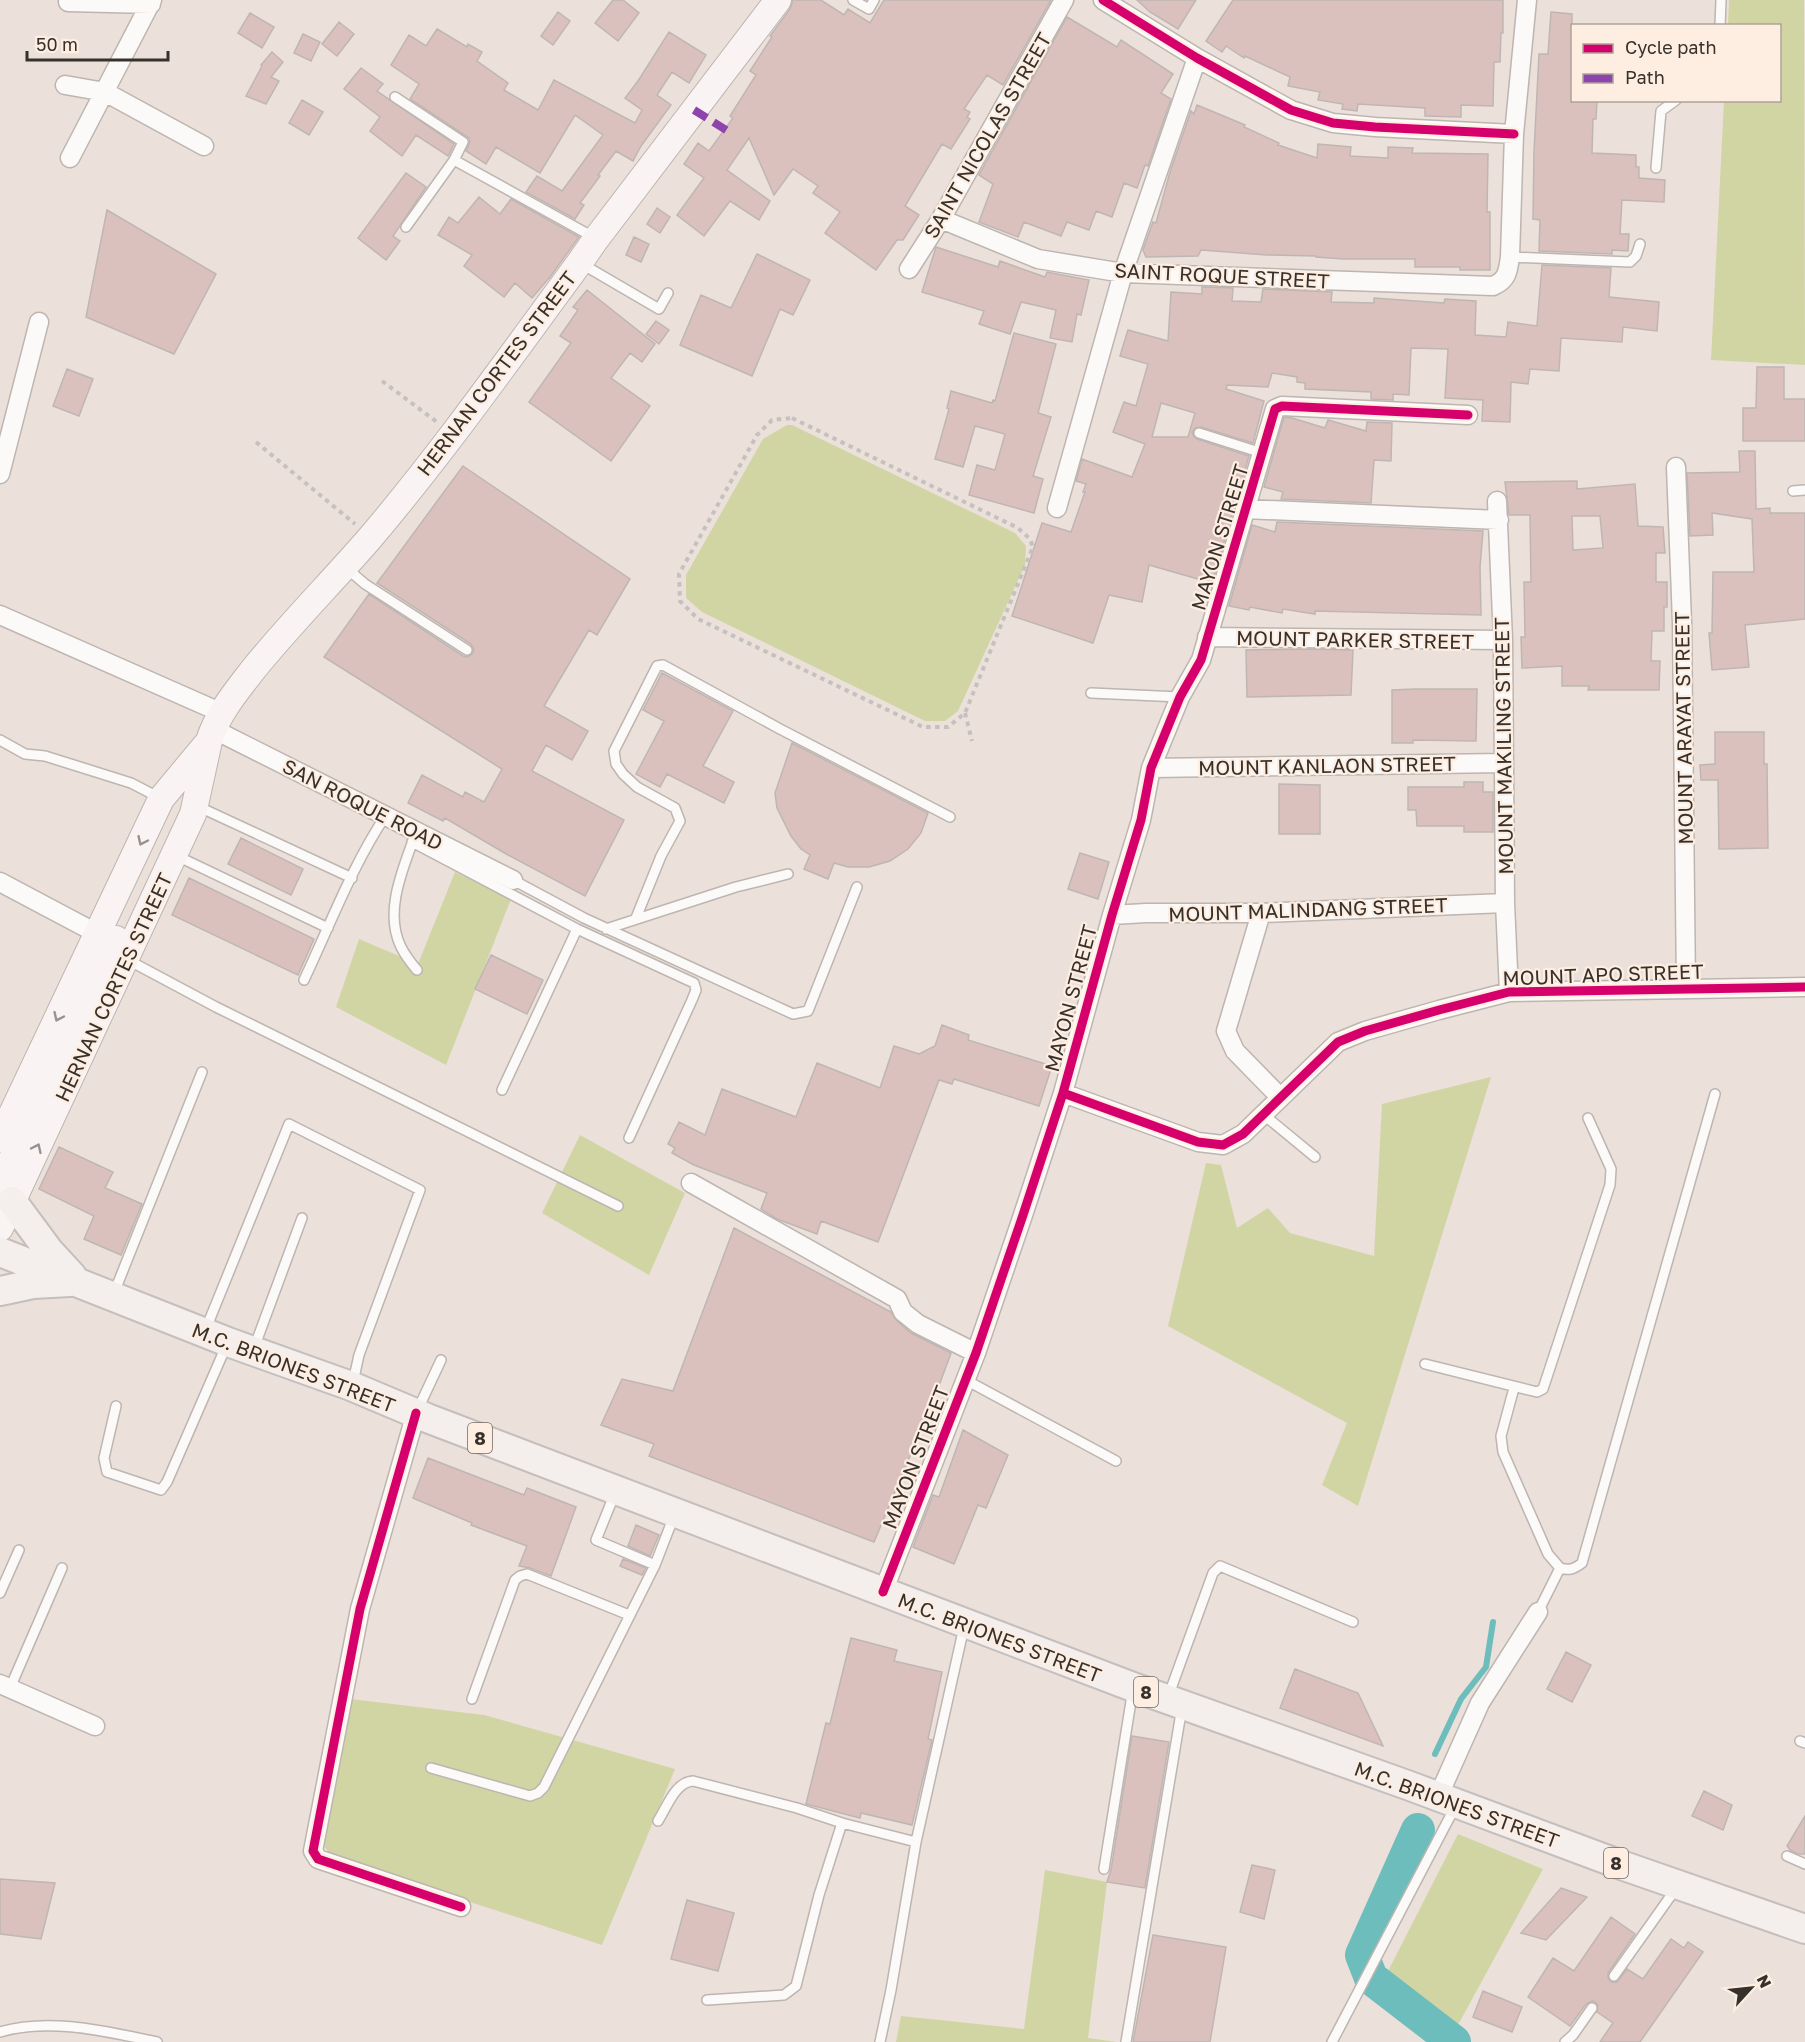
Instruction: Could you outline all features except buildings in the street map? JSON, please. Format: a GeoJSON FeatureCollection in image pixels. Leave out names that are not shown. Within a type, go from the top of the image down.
{"type":"FeatureCollection","features":[{"type":"Feature","properties":{"kind":"main road","name":"HERNAN CORTES STREET"},"geometry":{"type":"LineString","coordinates":[[0,1227],[6,1193],[178,804],[215,727],[280,636],[370,538],[452,434],[596,238],[778,0]]}},
{"type":"Feature","properties":{"kind":"main road","name":"HERNAN CORTES STREET"},"geometry":{"type":"LineString","coordinates":[[0,1139],[98,934],[178,804],[215,727]]}},
{"type":"Feature","properties":{"kind":"main road","name":"HERNAN CORTES STREET"},"geometry":{"type":"LineString","coordinates":[[6,1193],[126,959],[193,814],[178,804]]}},
{"type":"Feature","properties":{"kind":"main road"},"geometry":{"type":"LineString","coordinates":[[6,1193],[49,1251],[78,1282]]}},
{"type":"Feature","properties":{"kind":"main road","name":"M.C. BRIONES STREET"},"geometry":{"type":"LineString","coordinates":[[0,1252],[228,1342],[351,1386],[416,1413],[1133,1687],[1805,1929]]}},
{"type":"Feature","properties":{"kind":"main road"},"geometry":{"type":"LineString","coordinates":[[0,1291],[33,1284],[78,1282]]}},
{"type":"Feature","properties":{"kind":"street","name":"SAINT NICOLAS STREET"},"geometry":{"type":"LineString","coordinates":[[909,269],[941,219],[1064,0]]}},
{"type":"Feature","properties":{"kind":"street"},"geometry":{"type":"LineString","coordinates":[[1103,0],[1197,58],[1291,110],[1333,123],[1514,134]]}},
{"type":"Feature","properties":{"kind":"street"},"geometry":{"type":"LineString","coordinates":[[1510,257],[1514,134],[1527,0]]}},
{"type":"Feature","properties":{"kind":"street"},"geometry":{"type":"LineString","coordinates":[[68,2],[151,2],[70,159]]}},
{"type":"Feature","properties":{"kind":"street"},"geometry":{"type":"LineString","coordinates":[[1058,508],[1123,273],[1197,58]]}},
{"type":"Feature","properties":{"kind":"street"},"geometry":{"type":"LineString","coordinates":[[65,85],[105,92],[204,146]]}},
{"type":"Feature","properties":{"kind":"street","name":"SAINT ROQUE STREET"},"geometry":{"type":"LineString","coordinates":[[941,219],[1038,259],[1123,273],[1493,286],[1501,283],[1507,276],[1510,257]]}},
{"type":"Feature","properties":{"kind":"street"},"geometry":{"type":"LineString","coordinates":[[0,474],[39,322]]}},
{"type":"Feature","properties":{"kind":"street","name":"MAYON STREET"},"geometry":{"type":"LineString","coordinates":[[883,1592],[976,1353],[1063,1093],[1141,820],[1151,768],[1180,697],[1201,660],[1275,409],[1282,406],[1468,415]]}},
{"type":"Feature","properties":{"kind":"street","name":"MOUNT ARAYAT STREET"},"geometry":{"type":"LineString","coordinates":[[1676,467],[1682,622],[1686,989]]}},
{"type":"Feature","properties":{"kind":"street","name":"MOUNT MAKILING STREET"},"geometry":{"type":"LineString","coordinates":[[1497,501],[1503,640],[1505,903],[1509,992]]}},
{"type":"Feature","properties":{"kind":"street"},"geometry":{"type":"LineString","coordinates":[[1245,509],[1499,520]]}},
{"type":"Feature","properties":{"kind":"street","name":"SAN ROQUE ROAD"},"geometry":{"type":"LineString","coordinates":[[0,615],[386,815],[415,836],[513,880]]}},
{"type":"Feature","properties":{"kind":"street","name":"MOUNT PARKER STREET"},"geometry":{"type":"LineString","coordinates":[[1208,637],[1503,640]]}},
{"type":"Feature","properties":{"kind":"street","name":"MOUNT KANLAON STREET"},"geometry":{"type":"LineString","coordinates":[[1151,768],[1504,763]]}},
{"type":"Feature","properties":{"kind":"street"},"geometry":{"type":"LineString","coordinates":[[0,882],[98,934]]}},
{"type":"Feature","properties":{"kind":"street","name":"MOUNT MALINDANG STREET"},"geometry":{"type":"LineString","coordinates":[[1112,915],[1261,913],[1505,903]]}},
{"type":"Feature","properties":{"kind":"street"},"geometry":{"type":"LineString","coordinates":[[1261,913],[1226,1031],[1235,1051],[1280,1097]]}},
{"type":"Feature","properties":{"kind":"street","name":"MOUNT APO STREET"},"geometry":{"type":"LineString","coordinates":[[1063,1093],[1198,1142],[1222,1145],[1243,1134],[1338,1042],[1365,1031],[1509,992],[1805,987]]}},
{"type":"Feature","properties":{"kind":"street"},"geometry":{"type":"LineString","coordinates":[[691,1183],[897,1299],[903,1312],[918,1324],[976,1353]]}},
{"type":"Feature","properties":{"kind":"street"},"geometry":{"type":"LineString","coordinates":[[416,1413],[360,1609],[313,1851],[318,1859],[461,1907]]}},
{"type":"Feature","properties":{"kind":"street"},"geometry":{"type":"LineString","coordinates":[[1447,1801],[1480,1703],[1538,1611]]}},
{"type":"Feature","properties":{"kind":"street"},"geometry":{"type":"LineString","coordinates":[[5,1686],[95,1726]]}},
{"type":"Feature","properties":{"kind":"lane"},"geometry":{"type":"LineString","coordinates":[[853,0],[868,9],[874,0]]}},
{"type":"Feature","properties":{"kind":"lane"},"geometry":{"type":"LineString","coordinates":[[1720,24],[1721,0]]}},
{"type":"Feature","properties":{"kind":"lane"},"geometry":{"type":"LineString","coordinates":[[395,97],[463,142],[454,160],[406,227]]}},
{"type":"Feature","properties":{"kind":"lane"},"geometry":{"type":"LineString","coordinates":[[1656,168],[1661,111],[1673,102]]}},
{"type":"Feature","properties":{"kind":"lane"},"geometry":{"type":"LineString","coordinates":[[454,160],[596,238]]}},
{"type":"Feature","properties":{"kind":"lane"},"geometry":{"type":"LineString","coordinates":[[1510,257],[1630,262],[1636,256],[1640,244]]}},
{"type":"Feature","properties":{"kind":"lane"},"geometry":{"type":"LineString","coordinates":[[580,262],[659,309],[668,293]]}},
{"type":"Feature","properties":{"kind":"lane"},"geometry":{"type":"LineString","coordinates":[[1199,433],[1262,453]]}},
{"type":"Feature","properties":{"kind":"lane"},"geometry":{"type":"LineString","coordinates":[[1793,491],[1805,490]]}},
{"type":"Feature","properties":{"kind":"lane"},"geometry":{"type":"LineString","coordinates":[[344,566],[365,584],[467,650]]}},
{"type":"Feature","properties":{"kind":"lane"},"geometry":{"type":"LineString","coordinates":[[636,918],[661,856],[681,821],[675,808],[637,787],[623,774],[616,764],[614,752],[657,666],[663,664],[780,729],[950,817]]}},
{"type":"Feature","properties":{"kind":"lane"},"geometry":{"type":"LineString","coordinates":[[1091,693],[1180,697]]}},
{"type":"Feature","properties":{"kind":"lane"},"geometry":{"type":"LineString","coordinates":[[0,740],[25,754],[45,756],[131,783],[352,878]]}},
{"type":"Feature","properties":{"kind":"lane"},"geometry":{"type":"LineString","coordinates":[[304,980],[375,831],[386,815]]}},
{"type":"Feature","properties":{"kind":"lane"},"geometry":{"type":"LineString","coordinates":[[417,970],[401,948],[394,928],[394,901],[415,836],[577,929],[694,983],[696,990],[692,1000],[629,1138]]}},
{"type":"Feature","properties":{"kind":"lane"},"geometry":{"type":"LineString","coordinates":[[174,855],[328,928]]}},
{"type":"Feature","properties":{"kind":"lane"},"geometry":{"type":"LineString","coordinates":[[606,929],[736,887],[788,874]]}},
{"type":"Feature","properties":{"kind":"lane"},"geometry":{"type":"LineString","coordinates":[[513,880],[606,929],[793,1014],[808,1011],[856,887]]}},
{"type":"Feature","properties":{"kind":"lane"},"geometry":{"type":"LineString","coordinates":[[502,1090],[577,929]]}},
{"type":"Feature","properties":{"kind":"lane"},"geometry":{"type":"LineString","coordinates":[[126,959],[216,1007],[618,1206]]}},
{"type":"Feature","properties":{"kind":"lane"},"geometry":{"type":"LineString","coordinates":[[113,1296],[202,1072]]}},
{"type":"Feature","properties":{"kind":"lane"},"geometry":{"type":"LineString","coordinates":[[1514,1388],[1500,1436],[1503,1452],[1548,1554],[1560,1568],[1567,1571],[1582,1563],[1715,1094]]}},
{"type":"Feature","properties":{"kind":"lane"},"geometry":{"type":"LineString","coordinates":[[1264,1115],[1315,1157]]}},
{"type":"Feature","properties":{"kind":"lane"},"geometry":{"type":"LineString","coordinates":[[1425,1364],[1514,1388],[1537,1392],[1543,1389],[1610,1185],[1611,1169],[1588,1118]]}},
{"type":"Feature","properties":{"kind":"lane"},"geometry":{"type":"LineString","coordinates":[[228,1342],[289,1124],[420,1190],[359,1355],[351,1386]]}},
{"type":"Feature","properties":{"kind":"lane"},"geometry":{"type":"LineString","coordinates":[[116,1406],[104,1458],[107,1472],[161,1490],[228,1342],[302,1218]]}},
{"type":"Feature","properties":{"kind":"lane"},"geometry":{"type":"LineString","coordinates":[[416,1413],[441,1360]]}},
{"type":"Feature","properties":{"kind":"lane"},"geometry":{"type":"LineString","coordinates":[[964,1379],[1116,1461]]}},
{"type":"Feature","properties":{"kind":"lane"},"geometry":{"type":"LineString","coordinates":[[616,1489],[596,1540],[655,1565]]}},
{"type":"Feature","properties":{"kind":"lane"},"geometry":{"type":"LineString","coordinates":[[431,1768],[530,1796],[538,1793],[544,1787],[655,1565],[675,1511]]}},
{"type":"Feature","properties":{"kind":"lane"},"geometry":{"type":"LineString","coordinates":[[0,1593],[19,1551]]}},
{"type":"Feature","properties":{"kind":"lane"},"geometry":{"type":"LineString","coordinates":[[1126,2042],[1175,1702],[1213,1573],[1220,1566],[1353,1622]]}},
{"type":"Feature","properties":{"kind":"lane"},"geometry":{"type":"LineString","coordinates":[[5,1686],[62,1568]]}},
{"type":"Feature","properties":{"kind":"lane"},"geometry":{"type":"LineString","coordinates":[[1538,1611],[1560,1568]]}},
{"type":"Feature","properties":{"kind":"lane"},"geometry":{"type":"LineString","coordinates":[[472,1699],[515,1580],[520,1576],[527,1575],[629,1616]]}},
{"type":"Feature","properties":{"kind":"lane"},"geometry":{"type":"LineString","coordinates":[[880,2042],[916,1842],[965,1623]]}},
{"type":"Feature","properties":{"kind":"lane"},"geometry":{"type":"LineString","coordinates":[[1104,1869],[1133,1687]]}},
{"type":"Feature","properties":{"kind":"lane"},"geometry":{"type":"LineString","coordinates":[[658,1821],[679,1787],[686,1782],[693,1781],[785,1804],[842,1823],[916,1842]]}},
{"type":"Feature","properties":{"kind":"lane"},"geometry":{"type":"LineString","coordinates":[[1332,2042],[1372,1963],[1447,1801]]}},
{"type":"Feature","properties":{"kind":"lane"},"geometry":{"type":"LineString","coordinates":[[707,2000],[784,1995],[796,1986],[819,1895],[842,1823]]}},
{"type":"Feature","properties":{"kind":"lane"},"geometry":{"type":"LineString","coordinates":[[1787,1856],[1805,1864]]}},
{"type":"Feature","properties":{"kind":"lane"},"geometry":{"type":"LineString","coordinates":[[1614,1976],[1678,1885]]}},
{"type":"Feature","properties":{"kind":"lane"},"geometry":{"type":"LineString","coordinates":[[1573,2040],[1592,2008]]}},
{"type":"Feature","properties":{"kind":"lane"},"geometry":{"type":"LineString","coordinates":[[0,2031],[27,2025],[96,2030],[157,2042]]}},
{"type":"Feature","properties":{"kind":"path"},"geometry":{"type":"LineString","coordinates":[[382,381],[452,434]]}},
{"type":"Feature","properties":{"kind":"path"},"geometry":{"type":"LineString","coordinates":[[965,713],[948,727],[923,727],[698,619],[680,601],[679,574],[757,435],[772,420],[792,418],[1018,528],[1030,539],[1033,547],[965,713],[972,741]]}},
{"type":"Feature","properties":{"kind":"path"},"geometry":{"type":"LineString","coordinates":[[256,442],[341,511],[370,538]]}},
{"type":"Feature","properties":{"kind":"green space"},"geometry":{"type":"Polygon","coordinates":[[[1729,0],[1804,0],[1805,365],[1711,360],[1724,102],[1781,102],[1781,24],[1728,24],[1729,0]]]}},
{"type":"Feature","properties":{"kind":"green space"},"geometry":{"type":"Polygon","coordinates":[[[787,425],[792,425],[1015,533],[1026,546],[1025,565],[958,711],[945,721],[925,721],[702,612],[686,598],[686,575],[763,439],[787,425]]]}},
{"type":"Feature","properties":{"kind":"green space"},"geometry":{"type":"Polygon","coordinates":[[[455,872],[511,899],[446,1065],[336,1007],[359,939],[418,964],[455,872]]]}},
{"type":"Feature","properties":{"kind":"green space"},"geometry":{"type":"Polygon","coordinates":[[[1491,1077],[1358,1506],[1322,1485],[1347,1423],[1168,1326],[1206,1163],[1221,1165],[1237,1228],[1268,1208],[1290,1233],[1374,1256],[1382,1104],[1491,1077]]]}},
{"type":"Feature","properties":{"kind":"green space"},"geometry":{"type":"Polygon","coordinates":[[[580,1135],[685,1193],[649,1275],[542,1213],[580,1135]]]}},
{"type":"Feature","properties":{"kind":"green space"},"geometry":{"type":"Polygon","coordinates":[[[351,1699],[484,1715],[675,1769],[602,1945],[332,1857],[321,1842],[351,1699]]]}},
{"type":"Feature","properties":{"kind":"green space"},"geometry":{"type":"Polygon","coordinates":[[[1458,1834],[1543,1869],[1453,2034],[1385,1977],[1458,1834]]]}},
{"type":"Feature","properties":{"kind":"green space"},"geometry":{"type":"Polygon","coordinates":[[[1045,1870],[1107,1882],[1088,2038],[1117,2042],[896,2042],[901,2016],[1024,2029],[1045,1870]]]}},
{"type":"Feature","properties":{"kind":"waterway"},"geometry":{"type":"LineString","coordinates":[[1435,1754],[1461,1699],[1486,1667],[1493,1622]]}},
{"type":"Feature","properties":{"kind":"waterway"},"geometry":{"type":"LineString","coordinates":[[1418,1830],[1362,1955],[1371,1978],[1454,2042]]}},
{"type":"Feature","properties":{"kind":"marked path"},"geometry":{"type":"LineString","coordinates":[[694,110],[731,133]]}},
{"type":"Feature","properties":{"kind":"cycle path"},"geometry":{"type":"LineString","coordinates":[[1103,0],[1197,58],[1291,110],[1333,123],[1514,134]]}},
{"type":"Feature","properties":{"kind":"cycle path"},"geometry":{"type":"LineString","coordinates":[[883,1592],[976,1353],[1023,1215],[1063,1093],[1141,820],[1151,768],[1180,697],[1201,660],[1275,409],[1282,406],[1468,415]]}},
{"type":"Feature","properties":{"kind":"cycle path"},"geometry":{"type":"LineString","coordinates":[[1063,1093],[1198,1142],[1223,1145],[1243,1134],[1338,1042],[1365,1031],[1439,1010],[1509,992],[1805,987]]}},
{"type":"Feature","properties":{"kind":"cycle path"},"geometry":{"type":"LineString","coordinates":[[416,1413],[360,1609],[313,1851],[318,1859],[461,1907]]}}]}
